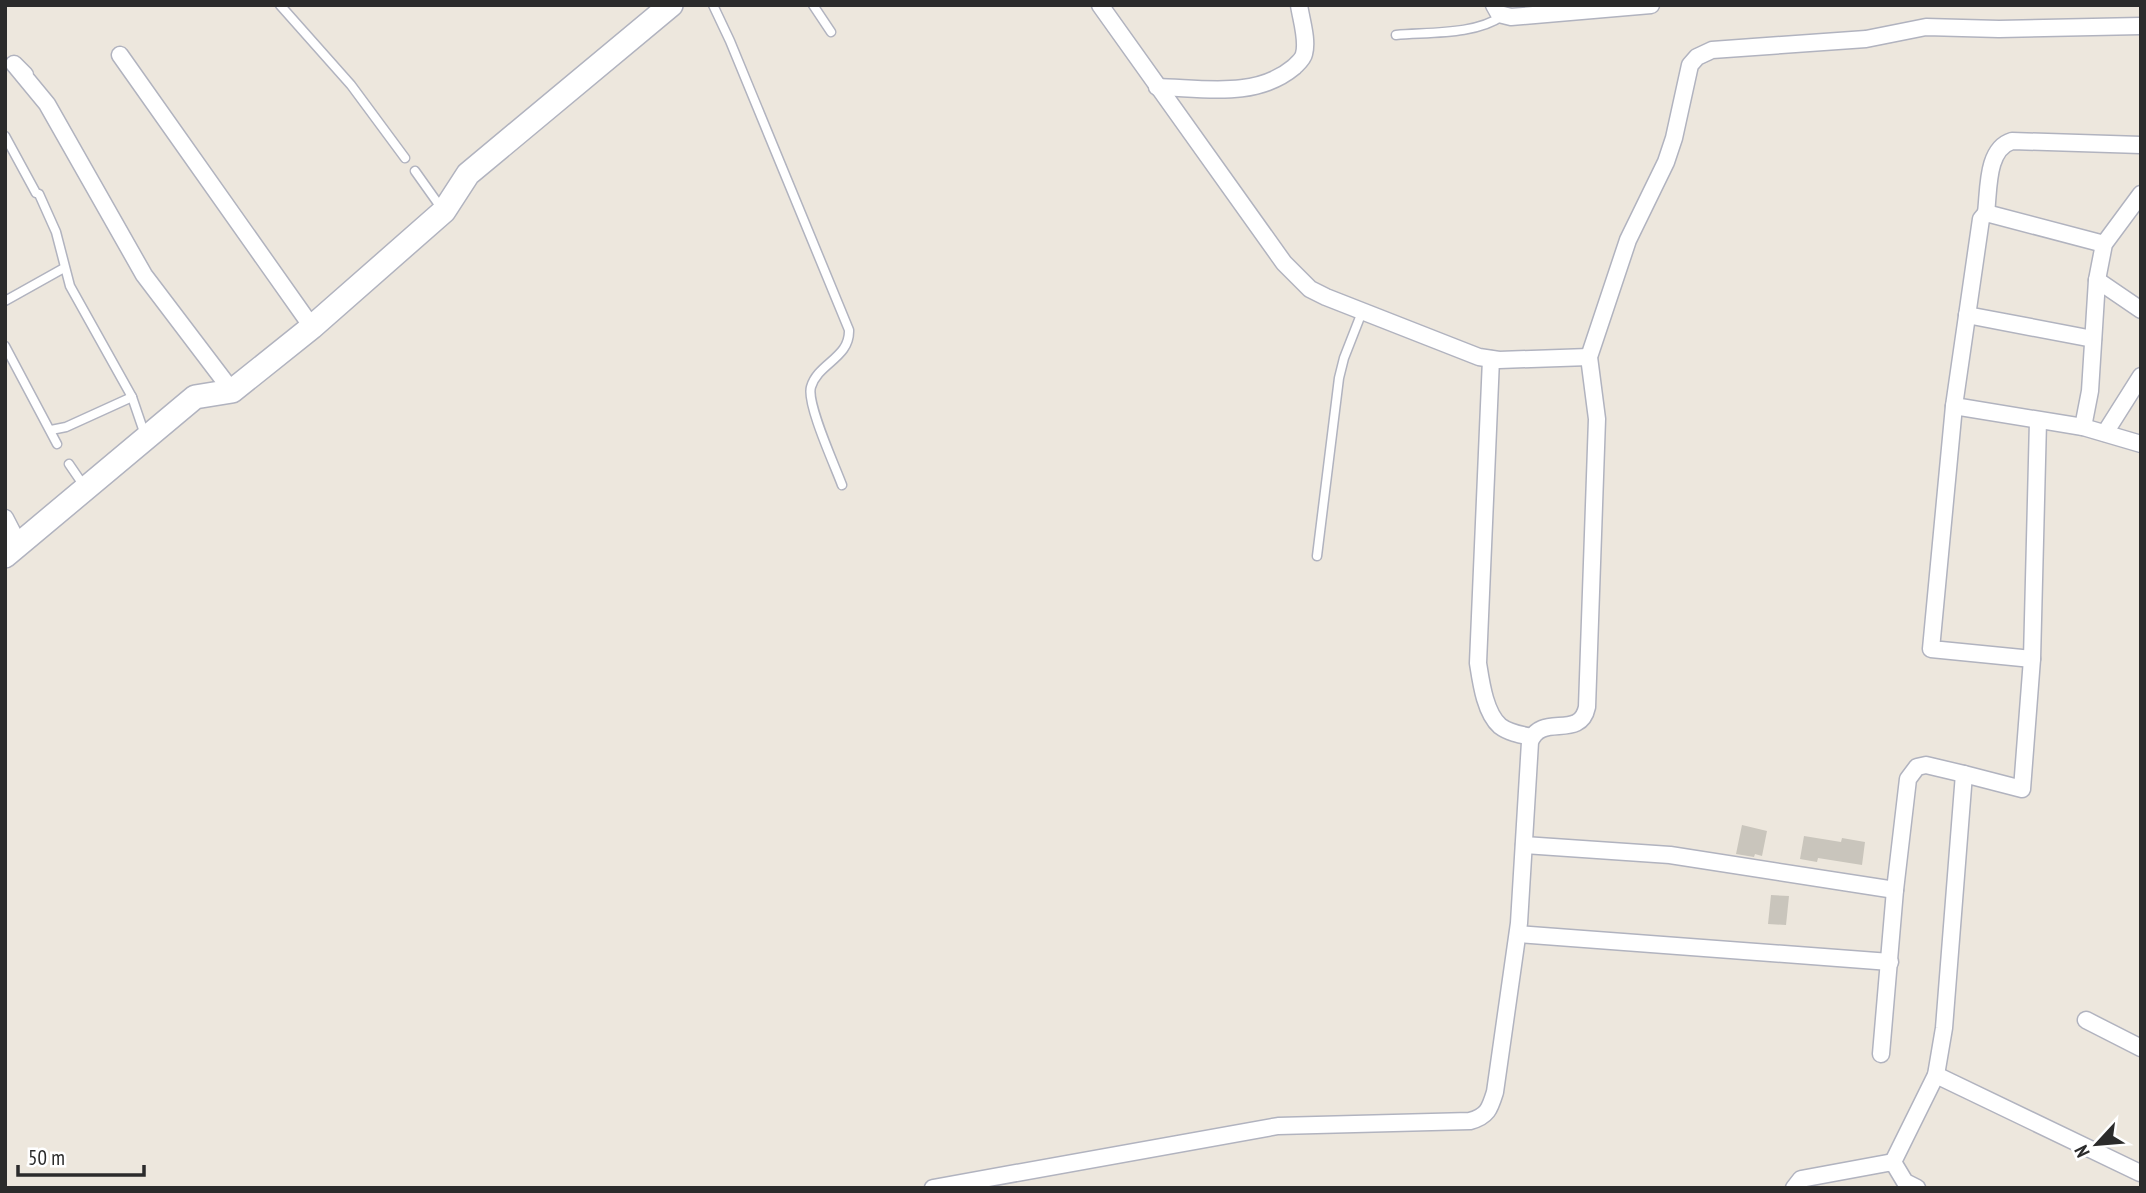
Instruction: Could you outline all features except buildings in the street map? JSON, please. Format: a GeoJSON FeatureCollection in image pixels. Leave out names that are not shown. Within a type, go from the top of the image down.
{"type":"FeatureCollection","features":[{"type":"Feature","properties":{"kind":"main road"},"geometry":{"type":"LineString","coordinates":[[12,550],[195,397],[232,391],[312,327],[444,211],[468,174],[671,5]]}},
{"type":"Feature","properties":{"kind":"street"},"geometry":{"type":"LineString","coordinates":[[1100,5],[1298,279],[1310,289],[1459,351],[1491,359],[1589,357]]}},
{"type":"Feature","properties":{"kind":"street"},"geometry":{"type":"LineString","coordinates":[[1157,87],[1248,88],[1288,72],[1304,54],[1300,5]]}},
{"type":"Feature","properties":{"kind":"street"},"geometry":{"type":"LineString","coordinates":[[1498,10],[1511,17],[1651,5]]}},
{"type":"Feature","properties":{"kind":"street"},"geometry":{"type":"LineString","coordinates":[[933,1188],[1278,1126],[1471,1121],[1483,1117],[1490,1108],[1495,1092],[1518,934],[1532,737],[1540,729],[1580,722],[1587,707],[1597,419],[1589,357],[1628,240],[1666,162],[1690,65],[1703,53],[1866,39],[1926,27],[1999,29],[2141,26]]}},
{"type":"Feature","properties":{"kind":"street"},"geometry":{"type":"LineString","coordinates":[[120,55],[312,327]]}},
{"type":"Feature","properties":{"kind":"street"},"geometry":{"type":"LineString","coordinates":[[25,75],[47,104],[144,275],[232,391]]}},
{"type":"Feature","properties":{"kind":"street"},"geometry":{"type":"LineString","coordinates":[[2032,659],[1931,649],[1954,406],[1981,219],[1986,213],[1993,164],[1997,152],[2004,144],[2012,141],[2141,145]]}},
{"type":"Feature","properties":{"kind":"street"},"geometry":{"type":"LineString","coordinates":[[2083,427],[2090,391],[2097,280],[2104,244],[2141,194]]}},
{"type":"Feature","properties":{"kind":"street"},"geometry":{"type":"LineString","coordinates":[[1986,213],[2104,244]]}},
{"type":"Feature","properties":{"kind":"street"},"geometry":{"type":"LineString","coordinates":[[2097,280],[2141,310]]}},
{"type":"Feature","properties":{"kind":"street"},"geometry":{"type":"LineString","coordinates":[[1967,315],[2093,339]]}},
{"type":"Feature","properties":{"kind":"street"},"geometry":{"type":"LineString","coordinates":[[1491,359],[1478,663],[1485,695],[1499,726],[1532,737]]}},
{"type":"Feature","properties":{"kind":"street"},"geometry":{"type":"LineString","coordinates":[[2105,433],[2141,376]]}},
{"type":"Feature","properties":{"kind":"street"},"geometry":{"type":"LineString","coordinates":[[1954,406],[2083,427],[2141,444]]}},
{"type":"Feature","properties":{"kind":"street"},"geometry":{"type":"LineString","coordinates":[[1881,1054],[1908,779],[1917,767],[1926,765],[2022,789],[2032,659],[2038,421]]}},
{"type":"Feature","properties":{"kind":"street"},"geometry":{"type":"LineString","coordinates":[[5,518],[12,550]]}},
{"type":"Feature","properties":{"kind":"street"},"geometry":{"type":"LineString","coordinates":[[1893,1162],[1936,1075],[1944,1028],[1964,774]]}},
{"type":"Feature","properties":{"kind":"street"},"geometry":{"type":"LineString","coordinates":[[1524,845],[1670,855],[1895,890]]}},
{"type":"Feature","properties":{"kind":"street"},"geometry":{"type":"LineString","coordinates":[[1518,934],[1890,962]]}},
{"type":"Feature","properties":{"kind":"street"},"geometry":{"type":"LineString","coordinates":[[2086,1020],[2141,1048]]}},
{"type":"Feature","properties":{"kind":"street"},"geometry":{"type":"LineString","coordinates":[[1936,1075],[2141,1172],[2132,1188]]}},
{"type":"Feature","properties":{"kind":"street"},"geometry":{"type":"LineString","coordinates":[[1893,1162],[1908,1186]]}},
{"type":"Feature","properties":{"kind":"street"},"geometry":{"type":"LineString","coordinates":[[1794,1188],[1801,1179],[1893,1162]]}},
{"type":"Feature","properties":{"kind":"street"},"geometry":{"type":"LineString","coordinates":[[1031,1170],[1031,1188]]}},
{"type":"Feature","properties":{"kind":"lane"},"geometry":{"type":"LineString","coordinates":[[279,5],[351,85],[405,158]]}},
{"type":"Feature","properties":{"kind":"lane"},"geometry":{"type":"LineString","coordinates":[[713,5],[849,330],[847,345],[815,378],[810,396],[842,485]]}},
{"type":"Feature","properties":{"kind":"lane"},"geometry":{"type":"LineString","coordinates":[[813,5],[831,32]]}},
{"type":"Feature","properties":{"kind":"lane"},"geometry":{"type":"LineString","coordinates":[[1396,35],[1476,28],[1491,23],[1498,10]]}},
{"type":"Feature","properties":{"kind":"lane"},"geometry":{"type":"LineString","coordinates":[[5,136],[36,194],[39,194],[44,202],[56,232],[70,286],[132,397],[146,438]]}},
{"type":"Feature","properties":{"kind":"lane"},"geometry":{"type":"LineString","coordinates":[[415,171],[444,211]]}},
{"type":"Feature","properties":{"kind":"lane"},"geometry":{"type":"LineString","coordinates":[[5,301],[64,268]]}},
{"type":"Feature","properties":{"kind":"lane"},"geometry":{"type":"LineString","coordinates":[[1317,556],[1339,378],[1362,312]]}},
{"type":"Feature","properties":{"kind":"lane"},"geometry":{"type":"LineString","coordinates":[[5,346],[57,444]]}},
{"type":"Feature","properties":{"kind":"lane"},"geometry":{"type":"LineString","coordinates":[[51,430],[66,427],[132,397]]}},
{"type":"Feature","properties":{"kind":"lane"},"geometry":{"type":"LineString","coordinates":[[69,464],[86,489]]}}]}
